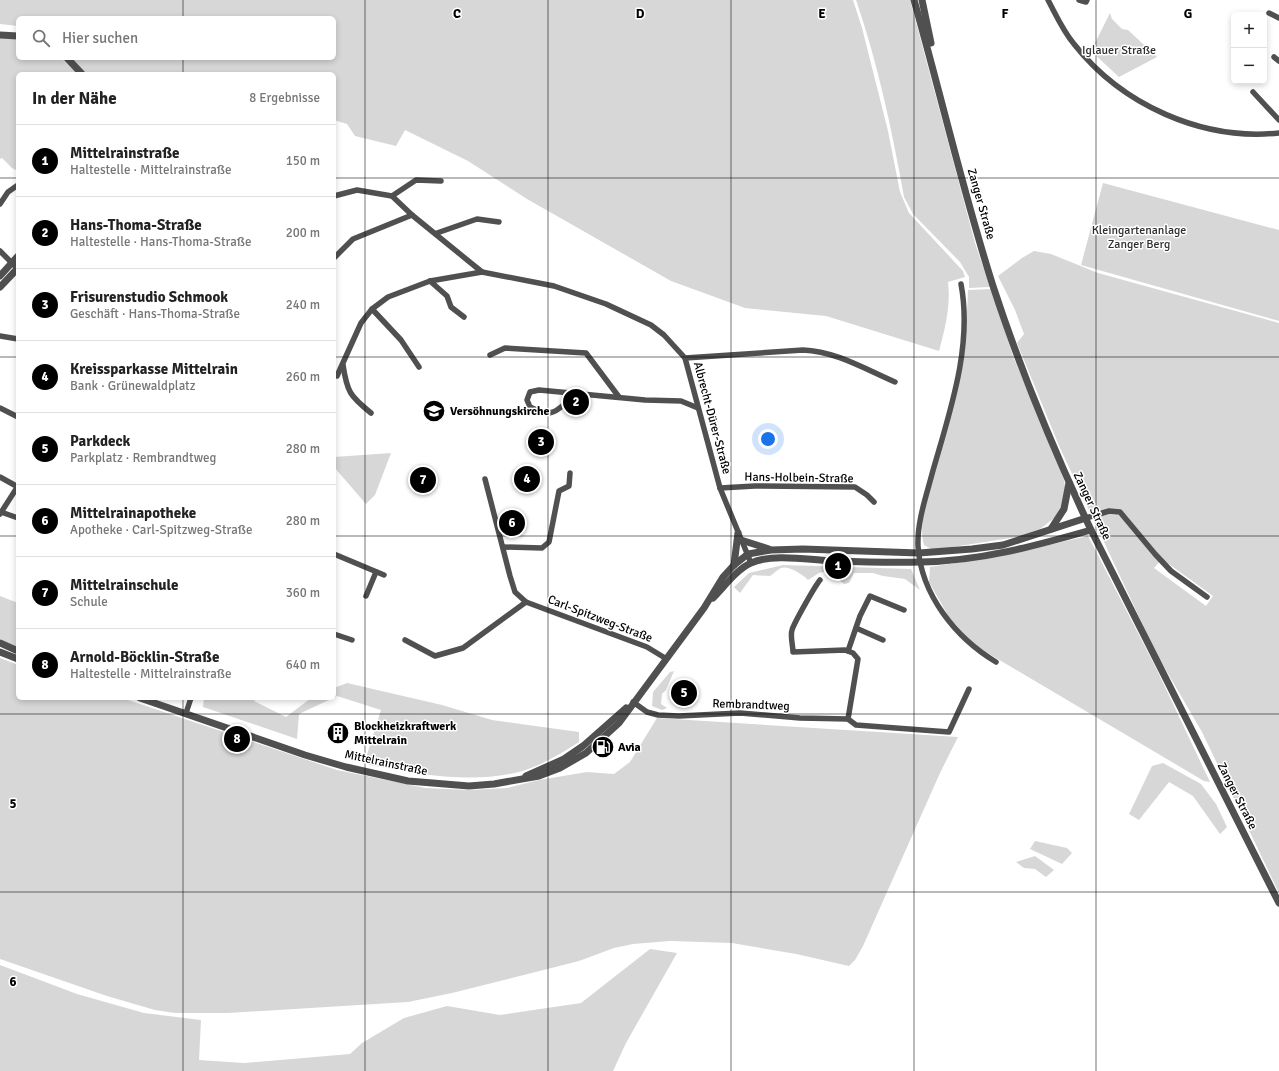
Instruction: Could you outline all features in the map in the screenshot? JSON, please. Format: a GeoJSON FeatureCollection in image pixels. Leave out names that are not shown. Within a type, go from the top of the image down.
{"type":"FeatureCollection","features":[{"type":"Feature","properties":{"kind":"street","name":"Zanger Straße"},"geometry":{"type":"LineString","coordinates":[[914,0],[942,96]]}},
{"type":"Feature","properties":{"kind":"street","name":"Zanger Straße"},"geometry":{"type":"LineString","coordinates":[[922,0],[942,96],[968,202],[994,287],[1028,385],[1091,530],[1279,903]]}},
{"type":"Feature","properties":{"kind":"street"},"geometry":{"type":"LineString","coordinates":[[1048,0],[1060,25],[1078,48],[1113,82],[1150,107],[1194,126],[1256,136],[1279,133]]}},
{"type":"Feature","properties":{"kind":"street"},"geometry":{"type":"LineString","coordinates":[[1079,0],[1086,2],[1086,0]]}},
{"type":"Feature","properties":{"kind":"street"},"geometry":{"type":"LineString","coordinates":[[1269,13],[1279,18]]}},
{"type":"Feature","properties":{"kind":"street"},"geometry":{"type":"LineString","coordinates":[[0,35],[16,36]]}},
{"type":"Feature","properties":{"kind":"street"},"geometry":{"type":"LineString","coordinates":[[1274,57],[1279,61]]}},
{"type":"Feature","properties":{"kind":"street"},"geometry":{"type":"LineString","coordinates":[[69,60],[80,72]]}},
{"type":"Feature","properties":{"kind":"street"},"geometry":{"type":"LineString","coordinates":[[1253,92],[1279,120]]}},
{"type":"Feature","properties":{"kind":"street"},"geometry":{"type":"LineString","coordinates":[[392,196],[416,180],[441,181]]}},
{"type":"Feature","properties":{"kind":"street"},"geometry":{"type":"LineString","coordinates":[[0,204],[8,192],[16,186]]}},
{"type":"Feature","properties":{"kind":"street"},"geometry":{"type":"LineString","coordinates":[[336,195],[357,190],[392,196],[412,215],[482,272]]}},
{"type":"Feature","properties":{"kind":"street"},"geometry":{"type":"LineString","coordinates":[[336,256],[353,239],[412,215]]}},
{"type":"Feature","properties":{"kind":"street"},"geometry":{"type":"LineString","coordinates":[[436,233],[477,219],[499,222]]}},
{"type":"Feature","properties":{"kind":"street"},"geometry":{"type":"LineString","coordinates":[[0,251],[16,267]]}},
{"type":"Feature","properties":{"kind":"street"},"geometry":{"type":"LineString","coordinates":[[0,276],[16,258]]}},
{"type":"Feature","properties":{"kind":"street"},"geometry":{"type":"LineString","coordinates":[[0,287],[16,270]]}},
{"type":"Feature","properties":{"kind":"street","name":"Albrecht-Dürer-Straße"},"geometry":{"type":"LineString","coordinates":[[337,376],[361,322],[372,309],[388,297],[430,281],[482,272],[554,286],[597,300],[651,325],[664,335],[685,358],[720,488],[751,563]]}},
{"type":"Feature","properties":{"kind":"street"},"geometry":{"type":"LineString","coordinates":[[430,281],[446,296],[451,307],[464,318]]}},
{"type":"Feature","properties":{"kind":"street"},"geometry":{"type":"LineString","coordinates":[[961,284],[964,317],[955,388],[924,505],[918,544],[927,585],[952,624],[973,647],[996,662]]}},
{"type":"Feature","properties":{"kind":"street"},"geometry":{"type":"LineString","coordinates":[[372,309],[401,340],[419,367]]}},
{"type":"Feature","properties":{"kind":"street"},"geometry":{"type":"LineString","coordinates":[[0,336],[16,339]]}},
{"type":"Feature","properties":{"kind":"street"},"geometry":{"type":"LineString","coordinates":[[490,355],[505,348],[586,353],[618,397]]}},
{"type":"Feature","properties":{"kind":"street"},"geometry":{"type":"LineString","coordinates":[[685,358],[816,350],[832,355],[895,382]]}},
{"type":"Feature","properties":{"kind":"street"},"geometry":{"type":"LineString","coordinates":[[343,364],[346,386],[355,400],[371,413]]}},
{"type":"Feature","properties":{"kind":"street"},"geometry":{"type":"LineString","coordinates":[[579,393],[566,401],[555,412],[549,414],[530,407],[527,400],[528,395],[533,390],[579,393],[666,402],[681,401],[698,408]]}},
{"type":"Feature","properties":{"kind":"street"},"geometry":{"type":"LineString","coordinates":[[0,408],[16,416]]}},
{"type":"Feature","properties":{"kind":"street"},"geometry":{"type":"LineString","coordinates":[[504,547],[542,548],[549,542],[559,491],[569,486],[570,473]]}},
{"type":"Feature","properties":{"kind":"street"},"geometry":{"type":"LineString","coordinates":[[0,477],[16,485]]}},
{"type":"Feature","properties":{"kind":"street"},"geometry":{"type":"LineString","coordinates":[[404,640],[435,656],[463,648],[526,602],[515,592],[485,479]]}},
{"type":"Feature","properties":{"kind":"street"},"geometry":{"type":"LineString","coordinates":[[1050,530],[1060,518],[1064,509],[1069,482]]}},
{"type":"Feature","properties":{"kind":"street","name":"Hans-Holbein-Straße"},"geometry":{"type":"LineString","coordinates":[[720,488],[755,486],[856,487],[874,502]]}},
{"type":"Feature","properties":{"kind":"street"},"geometry":{"type":"LineString","coordinates":[[16,489],[1,513],[16,517]]}},
{"type":"Feature","properties":{"kind":"street"},"geometry":{"type":"LineString","coordinates":[[1086,518],[1109,511],[1120,512],[1171,571],[1207,597]]}},
{"type":"Feature","properties":{"kind":"street","name":"Mittelrainstraße"},"geometry":{"type":"LineString","coordinates":[[704,608],[723,577],[734,565],[748,554],[771,550],[803,548],[919,553],[1003,545],[1086,518]]}},
{"type":"Feature","properties":{"kind":"street"},"geometry":{"type":"LineString","coordinates":[[751,563],[779,559],[921,562],[965,559],[1001,554],[1091,530]]}},
{"type":"Feature","properties":{"kind":"street"},"geometry":{"type":"LineString","coordinates":[[734,565],[738,533]]}},
{"type":"Feature","properties":{"kind":"street"},"geometry":{"type":"LineString","coordinates":[[741,540],[771,550]]}},
{"type":"Feature","properties":{"kind":"street"},"geometry":{"type":"LineString","coordinates":[[336,555],[384,575]]}},
{"type":"Feature","properties":{"kind":"street","name":"Mittelrainstraße"},"geometry":{"type":"LineString","coordinates":[[146,700],[305,755],[346,767],[408,781],[469,786],[539,776],[553,771],[586,753],[619,723],[665,658],[704,608],[735,576],[751,563]]}},
{"type":"Feature","properties":{"kind":"street"},"geometry":{"type":"LineString","coordinates":[[366,596],[376,572]]}},
{"type":"Feature","properties":{"kind":"street"},"geometry":{"type":"LineString","coordinates":[[820,580],[813,588],[808,602],[792,631],[793,652],[848,651],[853,653],[858,659],[848,719]]}},
{"type":"Feature","properties":{"kind":"street"},"geometry":{"type":"LineString","coordinates":[[848,651],[870,596],[904,610]]}},
{"type":"Feature","properties":{"kind":"street","name":"Carl-Spitzweg-Straße"},"geometry":{"type":"LineString","coordinates":[[526,602],[647,647],[665,658]]}},
{"type":"Feature","properties":{"kind":"street"},"geometry":{"type":"LineString","coordinates":[[856,628],[883,640]]}},
{"type":"Feature","properties":{"kind":"street"},"geometry":{"type":"LineString","coordinates":[[336,635],[352,640]]}},
{"type":"Feature","properties":{"kind":"street"},"geometry":{"type":"LineString","coordinates":[[0,643],[16,650]]}},
{"type":"Feature","properties":{"kind":"street"},"geometry":{"type":"LineString","coordinates":[[0,652],[16,658]]}},
{"type":"Feature","properties":{"kind":"street","name":"Rembrandtweg"},"geometry":{"type":"LineString","coordinates":[[633,702],[647,712],[658,715],[679,716],[740,713],[800,718],[848,719],[856,725],[949,732],[969,688]]}},
{"type":"Feature","properties":{"kind":"street"},"geometry":{"type":"LineString","coordinates":[[186,713],[190,700]]}},
{"type":"Feature","properties":{"kind":"green space"},"geometry":{"type":"Polygon","coordinates":[[[0,0],[853,0],[862,28],[888,131],[900,192],[909,213],[963,271],[965,277],[948,282],[948,308],[939,351],[826,316],[745,308],[671,281],[527,199],[468,161],[405,130],[396,146],[355,136],[347,124],[336,121],[336,72],[84,72],[74,60],[336,60],[336,16],[16,16],[16,26],[0,24],[0,0]]]}},
{"type":"Feature","properties":{"kind":"green space"},"geometry":{"type":"Polygon","coordinates":[[[856,0],[910,0],[975,243],[990,287],[969,288],[969,277],[960,262],[913,214],[904,197],[884,97],[856,0]]]}},
{"type":"Feature","properties":{"kind":"green space","name":"Iglauer Straße"},"geometry":{"type":"Polygon","coordinates":[[[1110,13],[1112,19],[1122,29],[1128,30],[1157,57],[1119,77],[1091,51],[1110,13]]]}},
{"type":"Feature","properties":{"kind":"green space"},"geometry":{"type":"Polygon","coordinates":[[[0,38],[16,39],[16,60],[63,60],[76,72],[16,72],[16,170],[2,158],[0,159],[0,38]]]}},
{"type":"Feature","properties":{"kind":"green space","name":"Kleingartenanlage Zanger Berg"},"geometry":{"type":"Polygon","coordinates":[[[1103,183],[1279,230],[1279,321],[1081,265],[1103,183]]]}},
{"type":"Feature","properties":{"kind":"green space"},"geometry":{"type":"Polygon","coordinates":[[[1034,251],[1051,254],[1098,273],[1279,323],[1279,893],[1202,732],[1156,653],[1060,448],[1017,343],[1024,334],[1015,310],[998,276],[1034,251]],[[1162,559],[1154,568],[1206,606],[1213,596],[1162,559]]]}},
{"type":"Feature","properties":{"kind":"green space"},"geometry":{"type":"Polygon","coordinates":[[[991,289],[1014,359],[1043,426],[1064,480],[1066,492],[1062,507],[1057,516],[1040,529],[1017,537],[933,550],[924,545],[922,531],[924,513],[927,492],[959,378],[965,340],[968,290],[991,289]]]}},
{"type":"Feature","properties":{"kind":"green space"},"geometry":{"type":"Polygon","coordinates":[[[391,453],[375,495],[366,504],[336,469],[336,457],[391,453]]]}},
{"type":"Feature","properties":{"kind":"green space"},"geometry":{"type":"Polygon","coordinates":[[[1088,536],[1156,668],[1210,782],[1204,781],[974,645],[949,617],[929,582],[930,567],[1001,556],[1088,536]]]}},
{"type":"Feature","properties":{"kind":"green space"},"geometry":{"type":"Polygon","coordinates":[[[783,565],[911,569],[920,590],[905,579],[873,573],[854,573],[849,583],[844,584],[828,571],[819,573],[808,580],[796,571],[784,567],[770,576],[753,575],[740,593],[734,587],[749,573],[783,565]]]}},
{"type":"Feature","properties":{"kind":"green space"},"geometry":{"type":"Polygon","coordinates":[[[0,596],[16,602],[16,647],[0,641],[0,596]]]}},
{"type":"Feature","properties":{"kind":"green space"},"geometry":{"type":"Polygon","coordinates":[[[0,658],[16,664],[16,700],[128,700],[337,770],[425,788],[469,790],[507,788],[539,780],[587,772],[614,774],[630,762],[657,718],[958,737],[940,773],[863,946],[855,960],[849,966],[796,954],[732,943],[670,941],[633,944],[614,948],[579,961],[452,993],[408,1002],[228,1013],[175,1013],[155,1010],[107,996],[0,959],[0,658]]]}},
{"type":"Feature","properties":{"kind":"green space"},"geometry":{"type":"Polygon","coordinates":[[[674,671],[666,690],[662,694],[661,704],[667,708],[662,710],[652,706],[653,692],[670,672],[674,671]]]}},
{"type":"Feature","properties":{"kind":"green space"},"geometry":{"type":"Polygon","coordinates":[[[347,683],[442,705],[492,720],[579,732],[579,742],[543,763],[519,772],[500,776],[444,776],[407,772],[370,765],[365,761],[381,710],[336,697],[336,687],[347,683]]]}},
{"type":"Feature","properties":{"kind":"green space"},"geometry":{"type":"Polygon","coordinates":[[[204,700],[254,700],[286,717],[308,700],[329,700],[299,714],[297,739],[203,707],[204,700]]]}},
{"type":"Feature","properties":{"kind":"green space"},"geometry":{"type":"Polygon","coordinates":[[[1163,763],[1201,784],[1216,804],[1227,827],[1220,834],[1193,796],[1169,782],[1139,820],[1129,814],[1152,766],[1163,763]]]}},
{"type":"Feature","properties":{"kind":"green space"},"geometry":{"type":"Polygon","coordinates":[[[1035,841],[1067,848],[1072,853],[1062,864],[1030,849],[1035,841]]]}},
{"type":"Feature","properties":{"kind":"green space"},"geometry":{"type":"Polygon","coordinates":[[[1035,856],[1054,870],[1046,877],[1035,869],[1024,868],[1016,862],[1035,856]]]}},
{"type":"Feature","properties":{"kind":"green space"},"geometry":{"type":"Polygon","coordinates":[[[650,949],[677,953],[626,1043],[613,1071],[0,1071],[0,965],[77,994],[144,1013],[201,1020],[199,1060],[244,1063],[350,1054],[362,1043],[404,1018],[447,1006],[500,1015],[581,1003],[650,949]]]}},
{"type":"Feature","properties":{"kind":"place","name":"Hans-Thoma-Straße"},"geometry":{"type":"Point","coordinates":[576,402]}},
{"type":"Feature","properties":{"kind":"place","name":"Versöhnungskirche"},"geometry":{"type":"Point","coordinates":[434,411]}},
{"type":"Feature","properties":{"kind":"place","name":"Frisurenstudio Schmook"},"geometry":{"type":"Point","coordinates":[541,442]}},
{"type":"Feature","properties":{"kind":"place","name":"Kreissparkasse Mittelrain"},"geometry":{"type":"Point","coordinates":[527,479]}},
{"type":"Feature","properties":{"kind":"place","name":"Mittelrainschule"},"geometry":{"type":"Point","coordinates":[423,480]}},
{"type":"Feature","properties":{"kind":"place","name":"Mittelrainapotheke"},"geometry":{"type":"Point","coordinates":[512,523]}},
{"type":"Feature","properties":{"kind":"place","name":"Mittelrainstraße"},"geometry":{"type":"Point","coordinates":[838,566]}},
{"type":"Feature","properties":{"kind":"place","name":"Parkdeck"},"geometry":{"type":"Point","coordinates":[684,693]}},
{"type":"Feature","properties":{"kind":"place","name":"Blockheizkraftwerk Mittelrain"},"geometry":{"type":"Point","coordinates":[338,733]}},
{"type":"Feature","properties":{"kind":"place","name":"Arnold-Böcklin-Straße"},"geometry":{"type":"Point","coordinates":[237,739]}},
{"type":"Feature","properties":{"kind":"place","name":"Avia"},"geometry":{"type":"Point","coordinates":[603,747]}}]}
